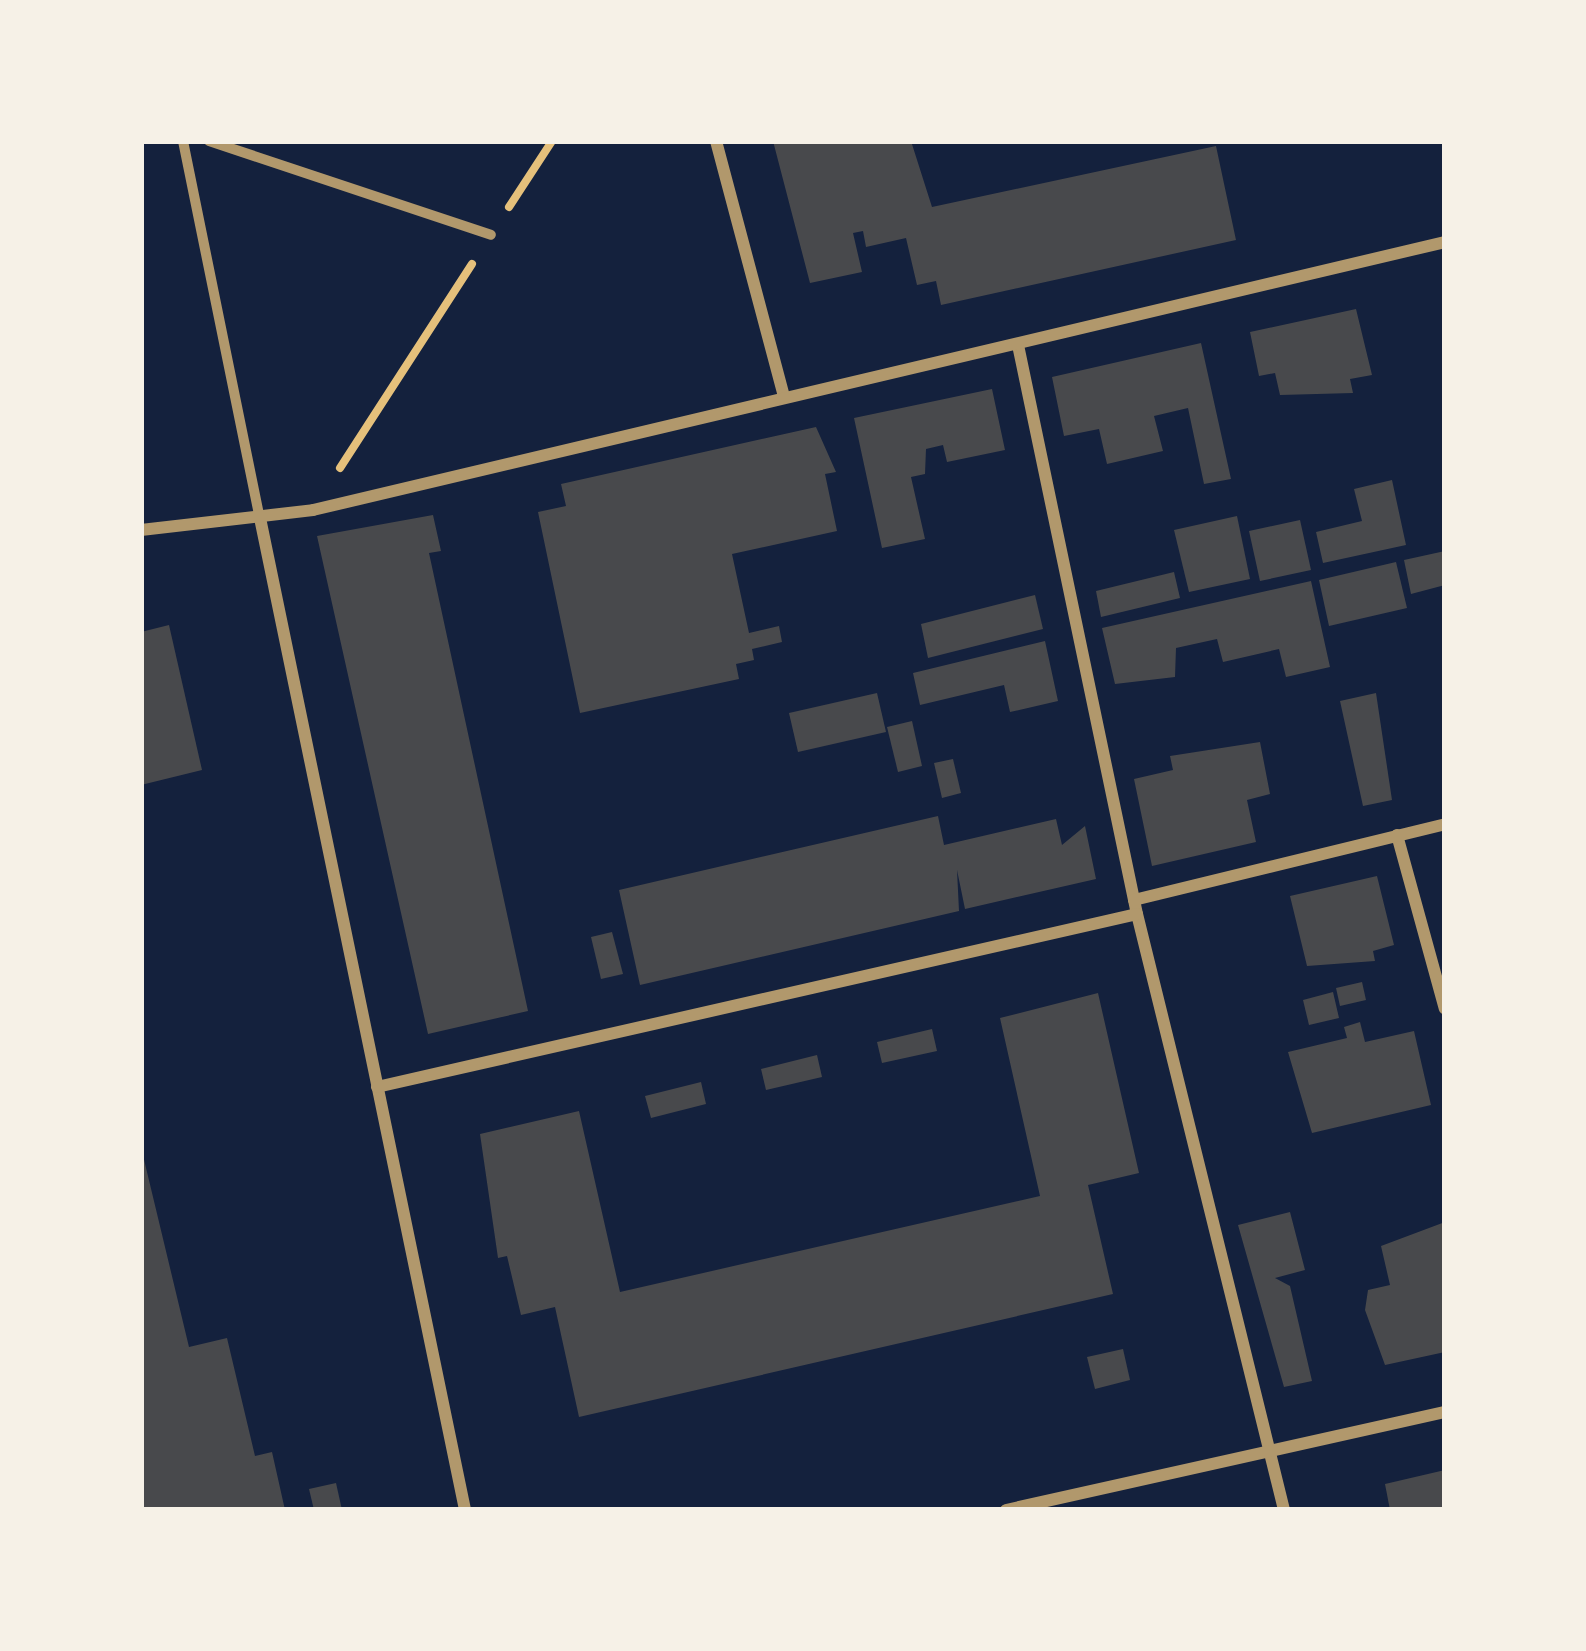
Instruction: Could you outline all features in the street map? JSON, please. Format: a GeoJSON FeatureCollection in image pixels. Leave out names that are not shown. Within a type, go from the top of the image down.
{"type":"FeatureCollection","features":[{"type":"Feature","properties":{"kind":"street"},"geometry":{"type":"LineString","coordinates":[[183,141],[465,1510]]}},
{"type":"Feature","properties":{"kind":"street"},"geometry":{"type":"LineString","coordinates":[[209,141],[490,236]]}},
{"type":"Feature","properties":{"kind":"street"},"geometry":{"type":"LineString","coordinates":[[716,141],[783,393]]}},
{"type":"Feature","properties":{"kind":"street"},"geometry":{"type":"LineString","coordinates":[[141,530],[313,510],[783,393],[1018,345],[1445,242]]}},
{"type":"Feature","properties":{"kind":"street"},"geometry":{"type":"LineString","coordinates":[[1018,345],[1135,907],[1264,1449],[1284,1510]]}},
{"type":"Feature","properties":{"kind":"street"},"geometry":{"type":"LineString","coordinates":[[377,1087],[1135,907],[1445,824]]}},
{"type":"Feature","properties":{"kind":"street"},"geometry":{"type":"LineString","coordinates":[[1397,835],[1445,1009]]}},
{"type":"Feature","properties":{"kind":"street"},"geometry":{"type":"LineString","coordinates":[[1006,1510],[1445,1412]]}},
{"type":"Feature","properties":{"kind":"path"},"geometry":{"type":"LineString","coordinates":[[313,510],[552,141]]}},
{"type":"Feature","properties":{"kind":"building"},"geometry":{"type":"Polygon","coordinates":[[[773,141],[911,141],[932,207],[1216,146],[1236,240],[941,305],[936,281],[917,285],[906,238],[866,247],[863,231],[853,233],[862,272],[810,283],[773,141]]]}},
{"type":"Feature","properties":{"kind":"building"},"geometry":{"type":"Polygon","coordinates":[[[1356,309],[1372,375],[1350,379],[1353,393],[1280,395],[1275,373],[1259,376],[1250,332],[1356,309]]]}},
{"type":"Feature","properties":{"kind":"building"},"geometry":{"type":"Polygon","coordinates":[[[1201,343],[1231,479],[1204,484],[1188,408],[1154,416],[1163,451],[1107,464],[1099,429],[1064,436],[1052,377],[1201,343]]]}},
{"type":"Feature","properties":{"kind":"building"},"geometry":{"type":"Polygon","coordinates":[[[992,389],[1005,450],[947,462],[943,445],[926,449],[925,474],[911,477],[925,539],[882,548],[854,418],[992,389]]]}},
{"type":"Feature","properties":{"kind":"building"},"geometry":{"type":"Polygon","coordinates":[[[816,427],[836,472],[825,474],[837,531],[732,554],[749,633],[779,626],[782,642],[752,649],[754,660],[736,664],[739,679],[580,713],[538,512],[566,506],[561,484],[816,427]]]}},
{"type":"Feature","properties":{"kind":"building"},"geometry":{"type":"Polygon","coordinates":[[[1392,480],[1406,545],[1323,563],[1316,532],[1362,521],[1354,489],[1392,480]]]}},
{"type":"Feature","properties":{"kind":"building"},"geometry":{"type":"Polygon","coordinates":[[[433,515],[441,551],[429,553],[528,1011],[428,1034],[317,536],[433,515]]]}},
{"type":"Feature","properties":{"kind":"building"},"geometry":{"type":"Polygon","coordinates":[[[1237,516],[1250,579],[1189,592],[1174,530],[1237,516]]]}},
{"type":"Feature","properties":{"kind":"building"},"geometry":{"type":"Polygon","coordinates":[[[1300,520],[1311,570],[1260,581],[1249,531],[1300,520]]]}},
{"type":"Feature","properties":{"kind":"building"},"geometry":{"type":"Polygon","coordinates":[[[1445,551],[1445,585],[1411,594],[1404,560],[1445,551]]]}},
{"type":"Feature","properties":{"kind":"building"},"geometry":{"type":"Polygon","coordinates":[[[1396,562],[1407,608],[1329,626],[1319,580],[1396,562]]]}},
{"type":"Feature","properties":{"kind":"building"},"geometry":{"type":"Polygon","coordinates":[[[1174,572],[1180,598],[1101,617],[1096,591],[1174,572]]]}},
{"type":"Feature","properties":{"kind":"building"},"geometry":{"type":"Polygon","coordinates":[[[1311,581],[1330,667],[1286,677],[1279,649],[1223,662],[1217,639],[1176,648],[1175,677],[1115,684],[1102,628],[1311,581]]]}},
{"type":"Feature","properties":{"kind":"building"},"geometry":{"type":"Polygon","coordinates":[[[1035,595],[1043,629],[928,658],[921,624],[1035,595]]]}},
{"type":"Feature","properties":{"kind":"building"},"geometry":{"type":"Polygon","coordinates":[[[169,625],[202,770],[141,785],[141,632],[169,625]]]}},
{"type":"Feature","properties":{"kind":"building"},"geometry":{"type":"Polygon","coordinates":[[[1045,641],[1058,701],[1010,712],[1004,685],[920,705],[913,673],[1045,641]]]}},
{"type":"Feature","properties":{"kind":"building"},"geometry":{"type":"Polygon","coordinates":[[[877,693],[886,732],[798,752],[789,713],[877,693]]]}},
{"type":"Feature","properties":{"kind":"building"},"geometry":{"type":"Polygon","coordinates":[[[1376,693],[1392,800],[1363,806],[1340,701],[1376,693]]]}},
{"type":"Feature","properties":{"kind":"building"},"geometry":{"type":"Polygon","coordinates":[[[912,721],[922,766],[898,772],[887,727],[912,721]]]}},
{"type":"Feature","properties":{"kind":"building"},"geometry":{"type":"Polygon","coordinates":[[[1260,742],[1270,794],[1247,800],[1256,842],[1152,866],[1134,779],[1173,770],[1170,756],[1260,742]]]}},
{"type":"Feature","properties":{"kind":"building"},"geometry":{"type":"Polygon","coordinates":[[[953,759],[961,793],[942,798],[934,763],[953,759]]]}},
{"type":"Feature","properties":{"kind":"building"},"geometry":{"type":"Polygon","coordinates":[[[938,816],[944,845],[1056,819],[1062,845],[1085,826],[1096,879],[965,909],[957,870],[959,911],[640,985],[619,890],[938,816]]]}},
{"type":"Feature","properties":{"kind":"building"},"geometry":{"type":"Polygon","coordinates":[[[1377,876],[1394,945],[1373,951],[1375,961],[1307,966],[1290,896],[1377,876]]]}},
{"type":"Feature","properties":{"kind":"building"},"geometry":{"type":"Polygon","coordinates":[[[612,932],[623,974],[601,979],[591,937],[612,932]]]}},
{"type":"Feature","properties":{"kind":"building"},"geometry":{"type":"Polygon","coordinates":[[[1362,982],[1366,1000],[1340,1006],[1336,988],[1362,982]]]}},
{"type":"Feature","properties":{"kind":"building"},"geometry":{"type":"Polygon","coordinates":[[[1333,992],[1339,1018],[1309,1025],[1303,1000],[1333,992]]]}},
{"type":"Feature","properties":{"kind":"building"},"geometry":{"type":"Polygon","coordinates":[[[1098,993],[1139,1173],[1088,1185],[1113,1294],[579,1417],[555,1307],[521,1315],[507,1256],[498,1258],[480,1134],[579,1111],[620,1292],[1040,1196],[1000,1018],[1098,993]]]}},
{"type":"Feature","properties":{"kind":"building"},"geometry":{"type":"Polygon","coordinates":[[[1360,1022],[1365,1042],[1414,1031],[1431,1105],[1312,1133],[1288,1052],[1347,1038],[1344,1027],[1360,1022]]]}},
{"type":"Feature","properties":{"kind":"building"},"geometry":{"type":"Polygon","coordinates":[[[932,1029],[937,1051],[882,1063],[877,1042],[932,1029]]]}},
{"type":"Feature","properties":{"kind":"building"},"geometry":{"type":"Polygon","coordinates":[[[817,1055],[822,1077],[766,1090],[761,1069],[817,1055]]]}},
{"type":"Feature","properties":{"kind":"building"},"geometry":{"type":"Polygon","coordinates":[[[701,1082],[706,1104],[651,1118],[645,1096],[701,1082]]]}},
{"type":"Feature","properties":{"kind":"building"},"geometry":{"type":"Polygon","coordinates":[[[141,1147],[189,1347],[227,1338],[255,1456],[272,1452],[285,1510],[141,1510],[141,1147]]]}},
{"type":"Feature","properties":{"kind":"building"},"geometry":{"type":"Polygon","coordinates":[[[1290,1212],[1305,1270],[1275,1278],[1290,1286],[1312,1381],[1284,1387],[1238,1225],[1290,1212]]]}},
{"type":"Feature","properties":{"kind":"building"},"geometry":{"type":"Polygon","coordinates":[[[1445,1222],[1445,1352],[1385,1365],[1365,1310],[1368,1290],[1390,1285],[1381,1246],[1445,1222]]]}},
{"type":"Feature","properties":{"kind":"building"},"geometry":{"type":"Polygon","coordinates":[[[1123,1349],[1130,1380],[1095,1389],[1087,1357],[1123,1349]]]}},
{"type":"Feature","properties":{"kind":"building"},"geometry":{"type":"Polygon","coordinates":[[[1445,1470],[1445,1510],[1390,1510],[1385,1484],[1445,1470]]]}},
{"type":"Feature","properties":{"kind":"building"},"geometry":{"type":"Polygon","coordinates":[[[336,1483],[342,1510],[314,1510],[309,1489],[336,1483]]]}}]}
